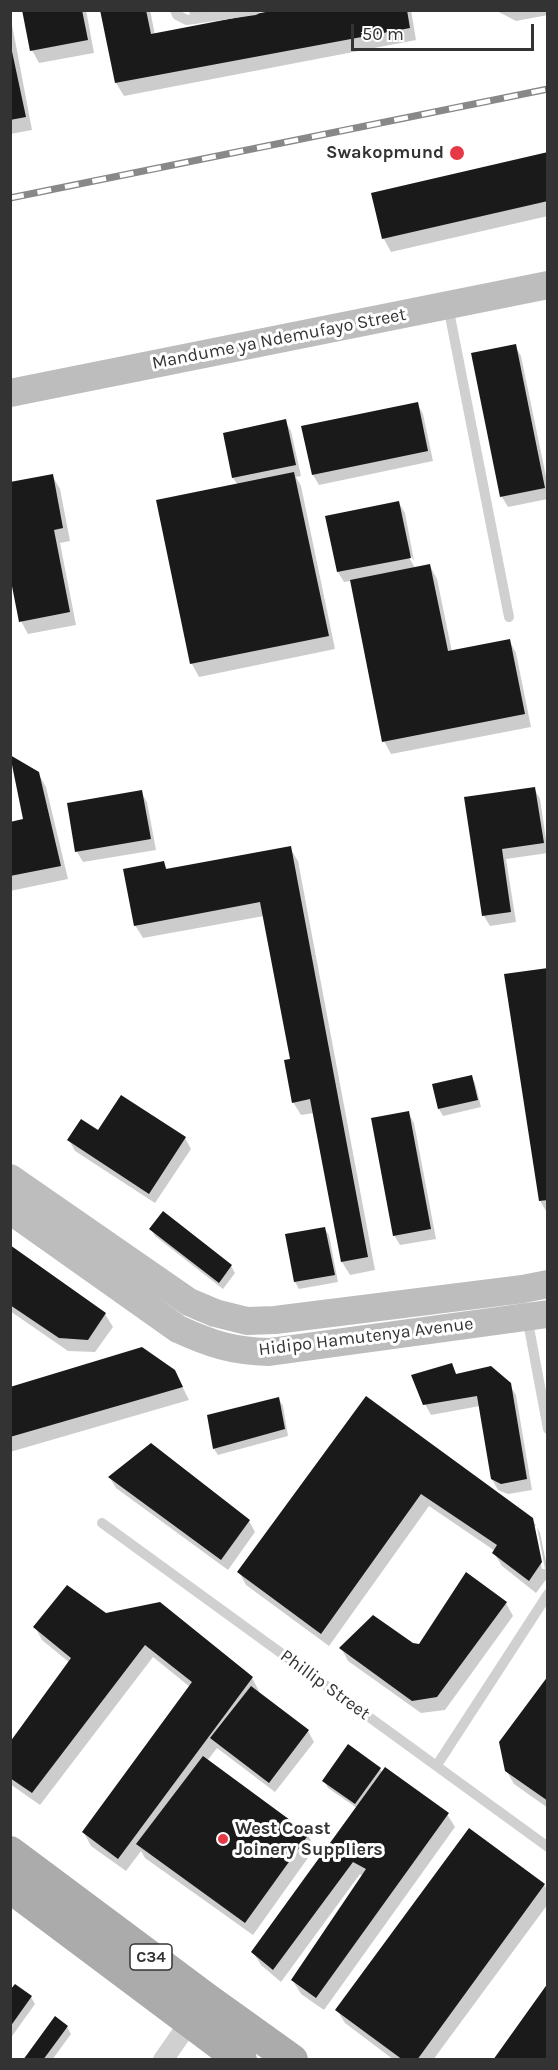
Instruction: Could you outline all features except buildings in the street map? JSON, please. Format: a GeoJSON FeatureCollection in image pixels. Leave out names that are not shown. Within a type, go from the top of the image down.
{"type":"FeatureCollection","features":[{"type":"Feature","properties":{"kind":"main road","name":"C34"},"geometry":{"type":"LineString","coordinates":[[10,1852],[199,2010],[241,2060]]}},
{"type":"Feature","properties":{"kind":"main road","name":"C34"},"geometry":{"type":"LineString","coordinates":[[10,1887],[199,2010],[292,2060]]}},
{"type":"Feature","properties":{"kind":"street","name":"Mandume ya Ndemufayo Street"},"geometry":{"type":"LineString","coordinates":[[10,393],[548,285]]}},
{"type":"Feature","properties":{"kind":"street","name":"Hidipo Hamutenya Avenue"},"geometry":{"type":"LineString","coordinates":[[10,1178],[189,1302],[215,1313],[247,1321],[532,1302]]}},
{"type":"Feature","properties":{"kind":"street","name":"Hidipo Hamutenya Avenue"},"geometry":{"type":"LineString","coordinates":[[10,1210],[178,1329],[208,1343],[241,1351],[269,1352],[532,1302]]}},
{"type":"Feature","properties":{"kind":"street"},"geometry":{"type":"LineString","coordinates":[[163,2060],[199,2010]]}},
{"type":"Feature","properties":{"kind":"lane"},"geometry":{"type":"LineString","coordinates":[[175,10],[177,15],[187,20],[255,10]]}},
{"type":"Feature","properties":{"kind":"lane"},"geometry":{"type":"LineString","coordinates":[[447,305],[510,617]]}},
{"type":"Feature","properties":{"kind":"lane"},"geometry":{"type":"LineString","coordinates":[[532,1302],[548,1429]]}},
{"type":"Feature","properties":{"kind":"lane","name":"Phillip Street"},"geometry":{"type":"LineString","coordinates":[[102,1523],[548,1847]]}},
{"type":"Feature","properties":{"kind":"lane"},"geometry":{"type":"LineString","coordinates":[[436,1766],[548,1594]]}},
{"type":"Feature","properties":{"kind":"railway"},"geometry":{"type":"LineString","coordinates":[[10,198],[548,89]]}},
{"type":"Feature","properties":{"kind":"place","name":"Swakopmund"},"geometry":{"type":"Point","coordinates":[457,153]}},
{"type":"Feature","properties":{"kind":"place","name":"West Coast Joinery Suppliers"},"geometry":{"type":"Point","coordinates":[223,1839]}}]}
